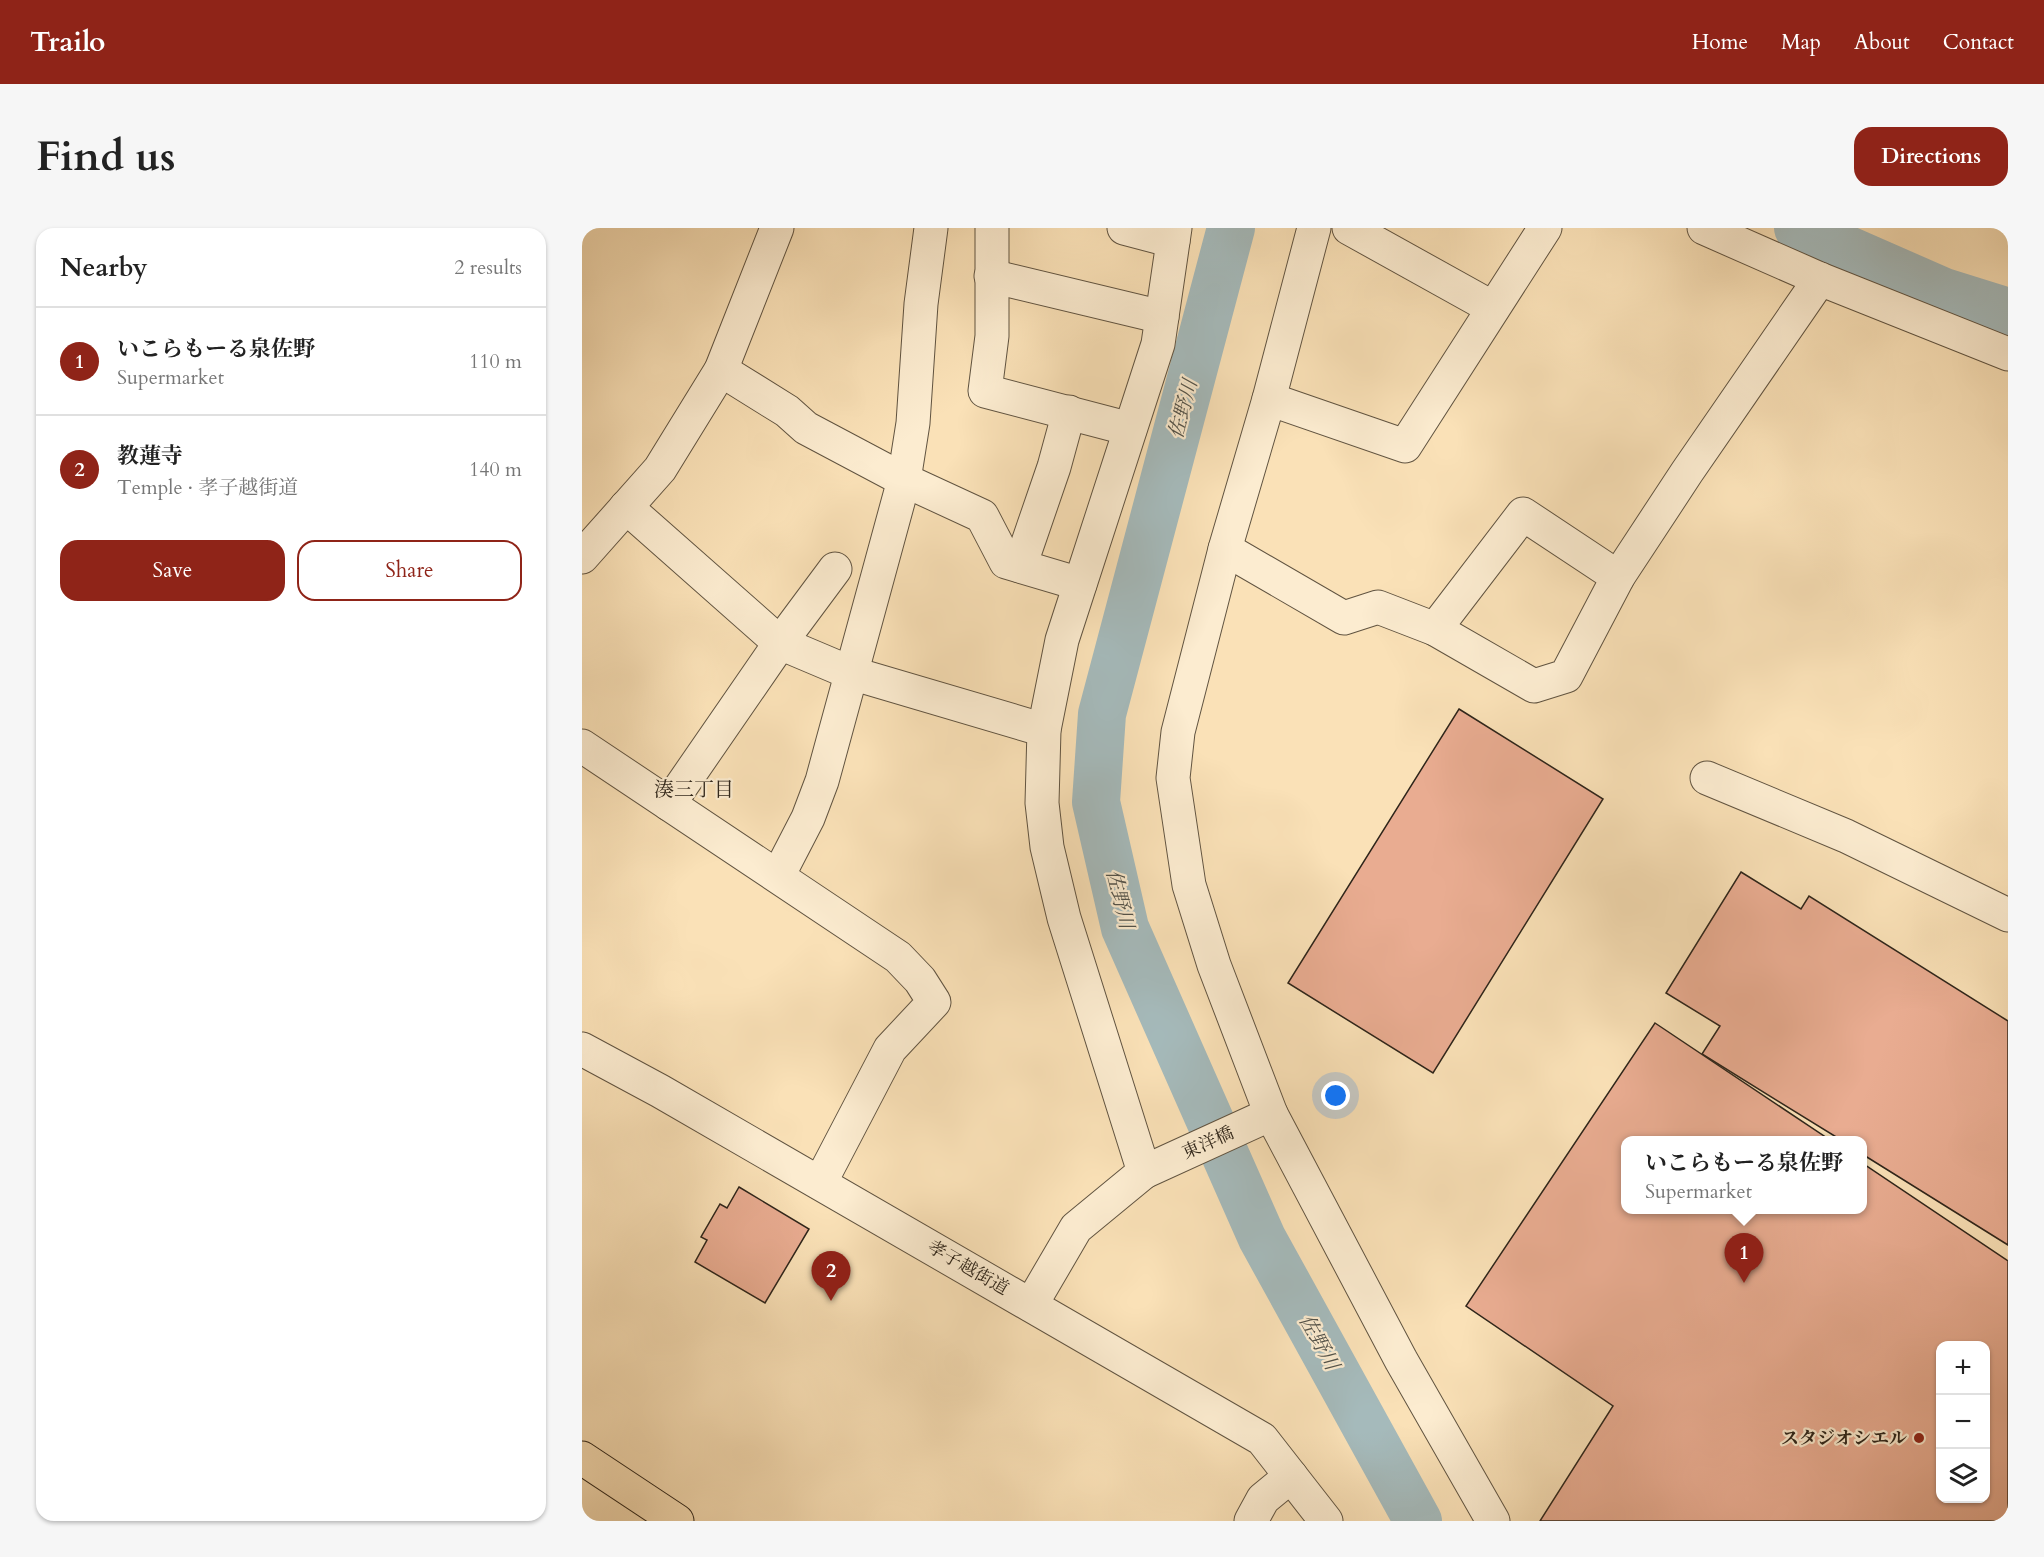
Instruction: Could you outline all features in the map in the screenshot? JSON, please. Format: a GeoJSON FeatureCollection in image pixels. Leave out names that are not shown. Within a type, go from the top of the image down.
{"type":"FeatureCollection","features":[{"type":"Feature","properties":{"kind":"main road"},"geometry":{"type":"LineString","coordinates":[[582,1458],[677,1521]]}},
{"type":"Feature","properties":{"kind":"street"},"geometry":{"type":"LineString","coordinates":[[582,557],[660,469],[721,370],[777,228]]}},
{"type":"Feature","properties":{"kind":"street"},"geometry":{"type":"LineString","coordinates":[[778,876],[808,818],[822,781],[904,480],[913,423],[921,304],[931,228]]}},
{"type":"Feature","properties":{"kind":"street"},"geometry":{"type":"LineString","coordinates":[[992,228],[992,336],[985,391],[1130,429]]}},
{"type":"Feature","properties":{"kind":"street"},"geometry":{"type":"LineString","coordinates":[[1124,228],[1174,234],[1158,344],[1062,640],[1044,730],[1042,803],[1047,847],[1064,918],[1148,1170]]}},
{"type":"Feature","properties":{"kind":"street"},"geometry":{"type":"LineString","coordinates":[[1314,228],[1269,399],[1225,549],[1178,732],[1173,778],[1189,885],[1214,965],[1268,1116],[1401,1360],[1493,1521]]}},
{"type":"Feature","properties":{"kind":"street"},"geometry":{"type":"LineString","coordinates":[[1349,228],[1494,308]]}},
{"type":"Feature","properties":{"kind":"street"},"geometry":{"type":"LineString","coordinates":[[1269,399],[1404,446],[1545,228]]}},
{"type":"Feature","properties":{"kind":"street"},"geometry":{"type":"LineString","coordinates":[[1704,228],[1820,279],[2008,354]]}},
{"type":"Feature","properties":{"kind":"street"},"geometry":{"type":"LineString","coordinates":[[991,276],[1162,317]]}},
{"type":"Feature","properties":{"kind":"street"},"geometry":{"type":"LineString","coordinates":[[1225,549],[1344,618],[1378,607],[1435,629],[1534,686],[1566,676],[1618,577],[1820,279]]}},
{"type":"Feature","properties":{"kind":"street"},"geometry":{"type":"LineString","coordinates":[[721,370],[787,411],[806,428],[904,480],[982,516],[1006,562],[1080,584]]}},
{"type":"Feature","properties":{"kind":"street"},"geometry":{"type":"LineString","coordinates":[[1020,566],[1054,467],[1069,412]]}},
{"type":"Feature","properties":{"kind":"street"},"geometry":{"type":"LineString","coordinates":[[626,507],[780,643],[851,673],[1044,730]]}},
{"type":"Feature","properties":{"kind":"street"},"geometry":{"type":"LineString","coordinates":[[1435,629],[1523,514],[1618,577]]}},
{"type":"Feature","properties":{"kind":"street"},"geometry":{"type":"LineString","coordinates":[[669,804],[834,569]]}},
{"type":"Feature","properties":{"kind":"street"},"geometry":{"type":"LineString","coordinates":[[582,746],[898,957],[920,980],[934,1002],[890,1049],[820,1183]]}},
{"type":"Feature","properties":{"kind":"street"},"geometry":{"type":"LineString","coordinates":[[1707,778],[1846,836],[2008,915]]}},
{"type":"Feature","properties":{"kind":"street","name":"孝子越街道"},"geometry":{"type":"LineString","coordinates":[[582,1049],[660,1091],[1262,1439],[1326,1521]]}},
{"type":"Feature","properties":{"kind":"street","name":"東洋橋"},"geometry":{"type":"LineString","coordinates":[[1031,1305],[1076,1228],[1148,1170],[1268,1116]]}},
{"type":"Feature","properties":{"kind":"street"},"geometry":{"type":"LineString","coordinates":[[1251,1521],[1263,1499],[1291,1476]]}},
{"type":"Feature","properties":{"kind":"building"},"geometry":{"type":"Polygon","coordinates":[[[1459,709],[1603,799],[1433,1073],[1288,983],[1459,709]]]}},
{"type":"Feature","properties":{"kind":"building"},"geometry":{"type":"Polygon","coordinates":[[[1741,872],[1801,909],[1809,896],[2008,1021],[2008,1245],[1867,1157],[1867,1136],[1835,1136],[1702,1054],[1720,1026],[1666,993],[1741,872]]]}},
{"type":"Feature","properties":{"kind":"building"},"geometry":{"type":"Polygon","coordinates":[[[1655,1023],[1824,1136],[1621,1136],[1621,1214],[1867,1214],[1867,1166],[2008,1261],[2008,1521],[1540,1521],[1613,1406],[1466,1306],[1655,1023]]]}},
{"type":"Feature","properties":{"kind":"building"},"geometry":{"type":"Polygon","coordinates":[[[739,1187],[809,1229],[765,1303],[695,1262],[707,1240],[701,1237],[720,1204],[727,1208],[739,1187]]]}},
{"type":"Feature","properties":{"kind":"waterway","name":"佐野川"},"geometry":{"type":"LineString","coordinates":[[1231,228],[1102,714],[1096,802],[1125,928],[1262,1238],[1418,1521]]}},
{"type":"Feature","properties":{"kind":"waterway"},"geometry":{"type":"LineString","coordinates":[[1798,228],[1944,292],[2008,312]]}},
{"type":"Feature","properties":{"kind":"place","name":"いこらもーる泉佐野"},"geometry":{"type":"Point","coordinates":[1744,1283]}},
{"type":"Feature","properties":{"kind":"place","name":"教蓮寺"},"geometry":{"type":"Point","coordinates":[831,1301]}},
{"type":"Feature","properties":{"kind":"place","name":"スタジオシエル"},"geometry":{"type":"Point","coordinates":[1919,1438]}},
{"type":"Feature","properties":{"kind":"district","name":"湊三丁目"},"geometry":{"type":"Point","coordinates":[694,789]}}]}
